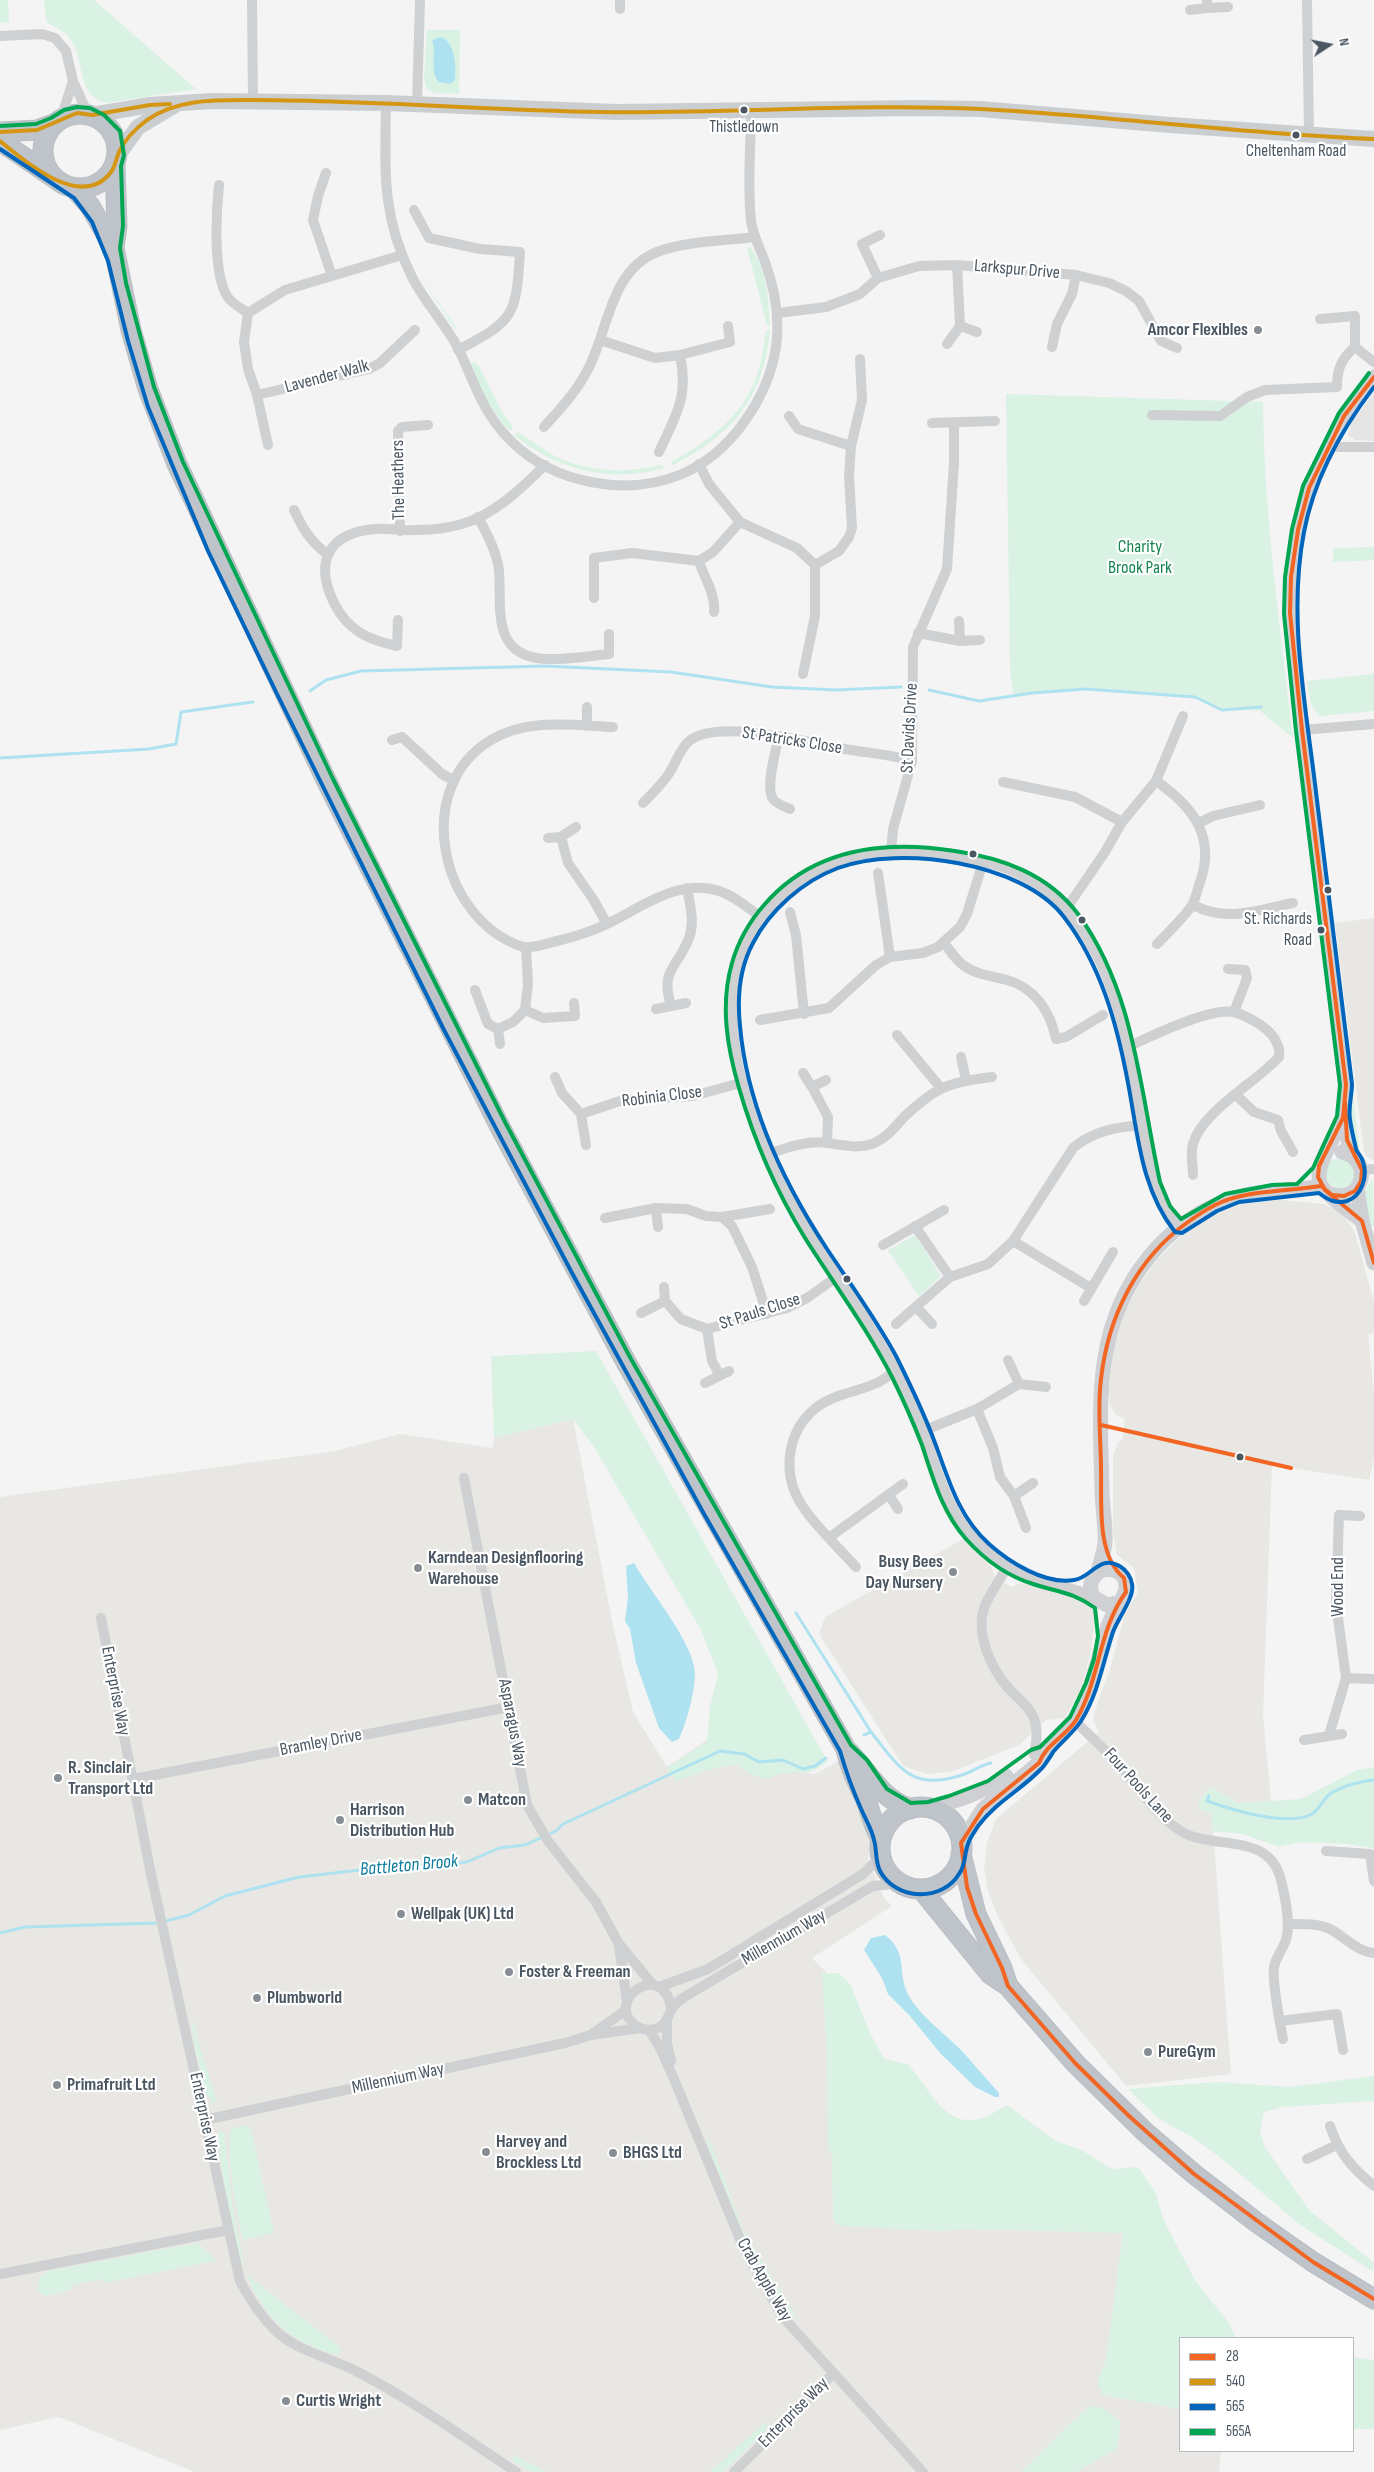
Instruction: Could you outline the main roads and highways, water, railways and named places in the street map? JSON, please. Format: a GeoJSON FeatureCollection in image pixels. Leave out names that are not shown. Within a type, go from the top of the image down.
{"type":"FeatureCollection","features":[{"type":"Feature","properties":{"kind":"highway"},"geometry":{"type":"LineString","coordinates":[[0,132],[37,130],[77,113],[90,115],[108,126],[114,134],[116,160],[117,226],[114,248]]}},
{"type":"Feature","properties":{"kind":"highway"},"geometry":{"type":"LineString","coordinates":[[56,179],[46,164],[43,146],[46,134],[57,121]]}},
{"type":"Feature","properties":{"kind":"highway"},"geometry":{"type":"LineString","coordinates":[[0,141],[56,179],[74,188],[90,206],[114,248],[131,330],[148,389],[177,464],[327,782],[463,1055],[593,1300],[794,1660],[846,1749],[862,1764],[882,1793],[896,1803],[910,1809],[929,1808],[939,1811],[953,1823],[976,1914],[1002,1968],[1008,1986]]}},
{"type":"Feature","properties":{"kind":"highway"},"geometry":{"type":"LineString","coordinates":[[74,188],[98,184],[105,179],[116,160]]}},
{"type":"Feature","properties":{"kind":"highway"},"geometry":{"type":"LineString","coordinates":[[846,1749],[850,1769],[866,1800],[885,1867],[901,1884],[921,1889],[941,1883],[950,1876],[961,1849]]}},
{"type":"Feature","properties":{"kind":"highway"},"geometry":{"type":"LineString","coordinates":[[881,1848],[886,1828],[894,1818],[910,1809]]}},
{"type":"Feature","properties":{"kind":"highway"},"geometry":{"type":"LineString","coordinates":[[921,1889],[990,1974],[1008,1986],[1088,2076],[1145,2132],[1194,2174],[1313,2262],[1374,2299]]}},
{"type":"Feature","properties":{"kind":"main road"},"geometry":{"type":"LineString","coordinates":[[90,115],[150,105],[197,101],[386,103],[568,111],[980,109],[1374,139]]}},
{"type":"Feature","properties":{"kind":"main road"},"geometry":{"type":"LineString","coordinates":[[116,160],[138,126],[176,104]]}},
{"type":"Feature","properties":{"kind":"water"},"geometry":{"type":"Polygon","coordinates":[[[441,37],[450,44],[454,56],[455,80],[450,84],[439,82],[434,73],[432,40],[441,37]]]}},
{"type":"Feature","properties":{"kind":"water"},"geometry":{"type":"Polygon","coordinates":[[[634,1563],[680,1633],[693,1663],[695,1675],[690,1708],[679,1739],[672,1742],[659,1728],[636,1663],[630,1629],[625,1621],[628,1598],[626,1566],[634,1563]]]}},
{"type":"Feature","properties":{"kind":"water"},"geometry":{"type":"Polygon","coordinates":[[[885,1935],[892,1941],[899,1954],[906,1990],[910,1998],[923,2014],[966,2055],[999,2093],[999,2097],[995,2097],[975,2087],[940,2053],[910,2016],[888,1994],[882,1978],[864,1950],[871,1938],[885,1935]]]}},
{"type":"Feature","properties":{"kind":"waterway"},"geometry":{"type":"LineString","coordinates":[[310,691],[326,680],[361,671],[545,666],[671,672],[772,687],[836,690],[901,687]]}},
{"type":"Feature","properties":{"kind":"waterway"},"geometry":{"type":"LineString","coordinates":[[929,690],[979,701],[1032,693],[1086,689],[1195,697],[1222,710],[1261,707]]}},
{"type":"Feature","properties":{"kind":"waterway"},"geometry":{"type":"LineString","coordinates":[[0,758],[149,749],[176,744],[181,712],[253,702]]}},
{"type":"Feature","properties":{"kind":"waterway"},"geometry":{"type":"LineString","coordinates":[[796,1613],[871,1732]]}},
{"type":"Feature","properties":{"kind":"waterway","name":"Battleton Brook"},"geometry":{"type":"LineString","coordinates":[[864,1735],[871,1732],[899,1765],[908,1773],[918,1778],[930,1780],[945,1779],[966,1774],[991,1763]]}},
{"type":"Feature","properties":{"kind":"waterway","name":"Battleton Brook"},"geometry":{"type":"LineString","coordinates":[[0,1933],[25,1927],[158,1923],[189,1915],[225,1896],[299,1877],[414,1864],[443,1865],[467,1862],[499,1848],[525,1845],[556,1831],[563,1824],[720,1751],[744,1754],[759,1762],[783,1760],[803,1769],[815,1766],[826,1758]]}},
{"type":"Feature","properties":{"kind":"waterway"},"geometry":{"type":"LineString","coordinates":[[1209,1796],[1207,1801],[1230,1809],[1274,1818],[1301,1818],[1312,1814],[1328,1796],[1340,1788],[1374,1780]]}},
{"type":"Feature","properties":{"kind":"place","name":"Thistledown"},"geometry":{"type":"Point","coordinates":[744,110]}},
{"type":"Feature","properties":{"kind":"place","name":"Cheltenham Road"},"geometry":{"type":"Point","coordinates":[1296,135]}},
{"type":"Feature","properties":{"kind":"place","name":"Amcor Flexibles"},"geometry":{"type":"Point","coordinates":[1258,330]}},
{"type":"Feature","properties":{"kind":"place","name":"St. Richards Road"},"geometry":{"type":"Point","coordinates":[1321,930]}},
{"type":"Feature","properties":{"kind":"place","name":"Karndean Designflooring Warehouse"},"geometry":{"type":"Point","coordinates":[418,1568]}},
{"type":"Feature","properties":{"kind":"place","name":"Busy Bees Day Nursery"},"geometry":{"type":"Point","coordinates":[953,1572]}},
{"type":"Feature","properties":{"kind":"place","name":"R. Sinclair Transport Ltd"},"geometry":{"type":"Point","coordinates":[58,1778]}},
{"type":"Feature","properties":{"kind":"place","name":"Matcon"},"geometry":{"type":"Point","coordinates":[468,1800]}},
{"type":"Feature","properties":{"kind":"place","name":"Harrison Distribution Hub"},"geometry":{"type":"Point","coordinates":[340,1820]}},
{"type":"Feature","properties":{"kind":"place","name":"Wellpak (UK) Ltd"},"geometry":{"type":"Point","coordinates":[401,1914]}},
{"type":"Feature","properties":{"kind":"place","name":"Foster & Freeman"},"geometry":{"type":"Point","coordinates":[509,1972]}},
{"type":"Feature","properties":{"kind":"place","name":"Plumbworld"},"geometry":{"type":"Point","coordinates":[257,1998]}},
{"type":"Feature","properties":{"kind":"place","name":"PureGym"},"geometry":{"type":"Point","coordinates":[1148,2052]}},
{"type":"Feature","properties":{"kind":"place","name":"Primafruit Ltd"},"geometry":{"type":"Point","coordinates":[57,2085]}},
{"type":"Feature","properties":{"kind":"place","name":"Harvey and Brockless Ltd"},"geometry":{"type":"Point","coordinates":[486,2152]}},
{"type":"Feature","properties":{"kind":"place","name":"BHGS Ltd"},"geometry":{"type":"Point","coordinates":[613,2153]}},
{"type":"Feature","properties":{"kind":"place","name":"Curtis Wright"},"geometry":{"type":"Point","coordinates":[286,2401]}},
{"type":"Feature","properties":{"kind":"park label","name":"Charity Brook Park"},"geometry":{"type":"Point","coordinates":[1140,557]}}]}
